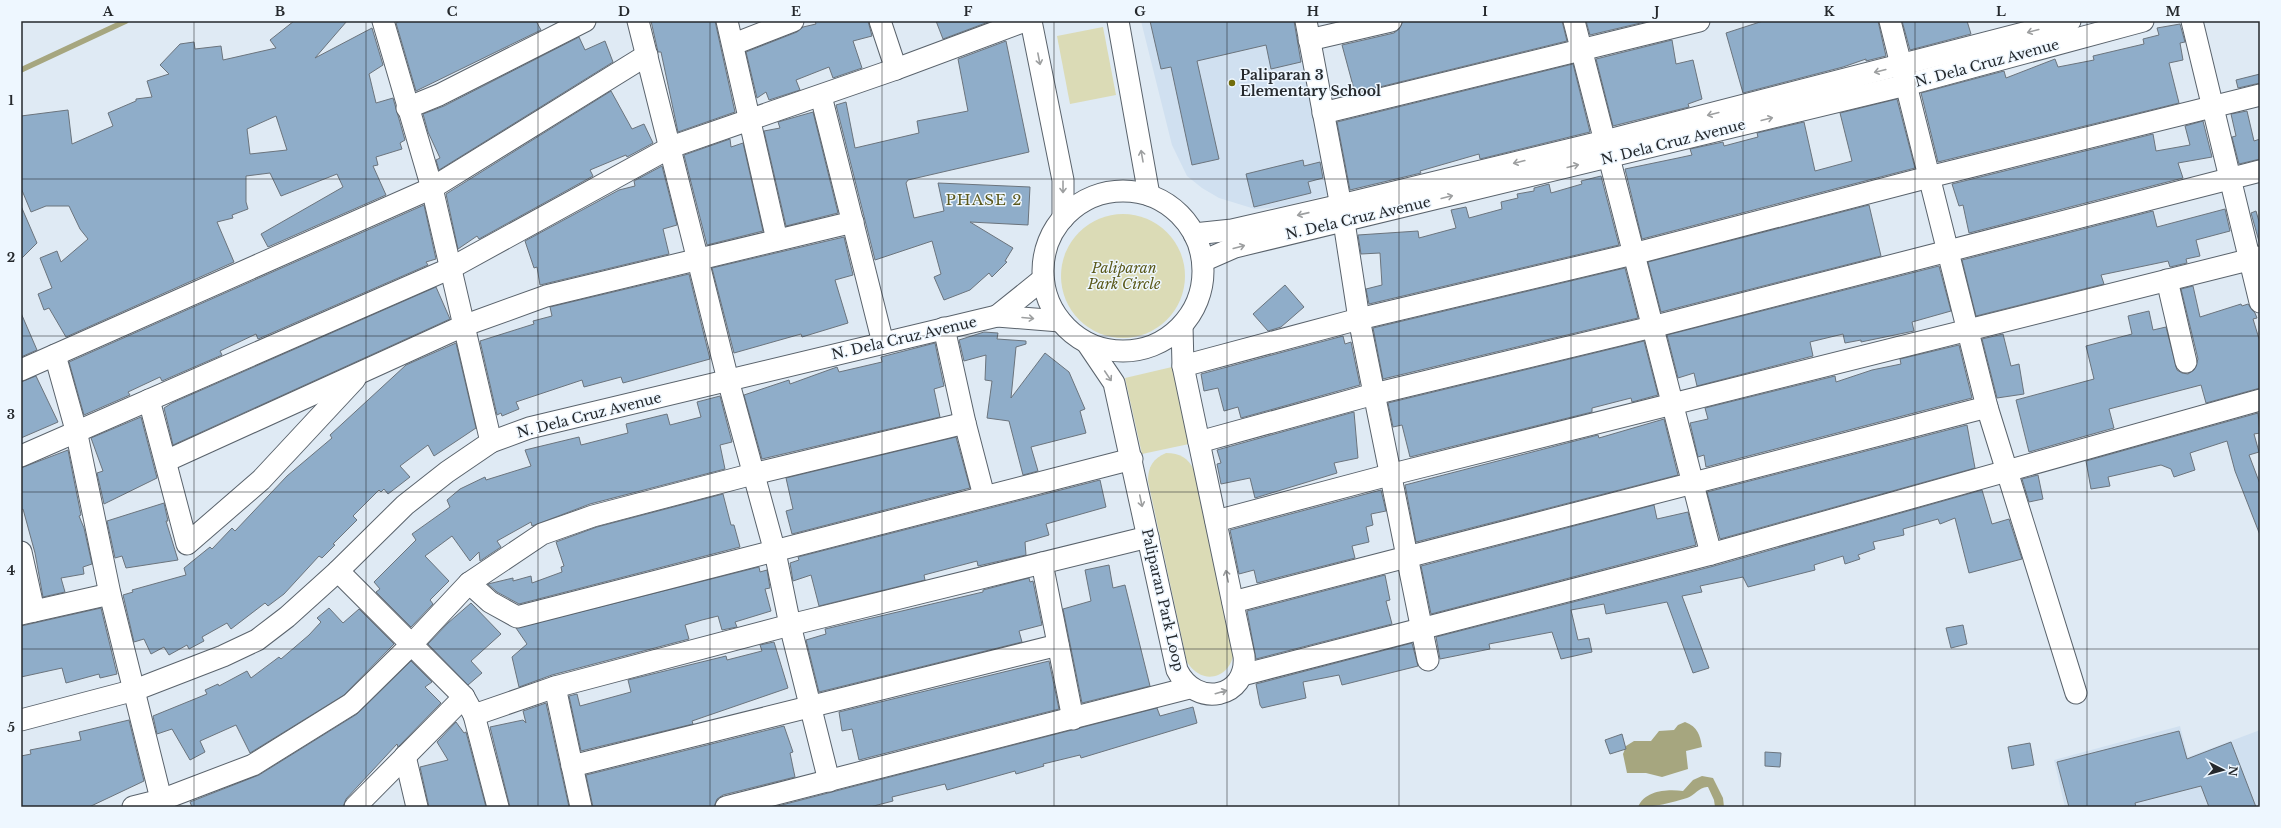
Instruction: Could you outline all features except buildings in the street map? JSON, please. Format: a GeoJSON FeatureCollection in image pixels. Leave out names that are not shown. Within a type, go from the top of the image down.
{"type":"FeatureCollection","features":[{"type":"Feature","properties":{"kind":"street"},"geometry":{"type":"LineString","coordinates":[[383,21],[407,108],[432,188],[491,442]]}},
{"type":"Feature","properties":{"kind":"street"},"geometry":{"type":"LineString","coordinates":[[407,108],[439,95],[585,21]]}},
{"type":"Feature","properties":{"kind":"street"},"geometry":{"type":"LineString","coordinates":[[638,21],[671,147],[728,380],[775,552],[790,625],[829,781]]}},
{"type":"Feature","properties":{"kind":"street"},"geometry":{"type":"LineString","coordinates":[[727,21],[734,44],[777,240]]}},
{"type":"Feature","properties":{"kind":"street"},"geometry":{"type":"LineString","coordinates":[[734,44],[793,21]]}},
{"type":"Feature","properties":{"kind":"street"},"geometry":{"type":"LineString","coordinates":[[880,21],[896,69]]}},
{"type":"Feature","properties":{"kind":"street"},"geometry":{"type":"LineString","coordinates":[[21,456],[76,430],[149,400],[451,268],[671,147],[821,96],[1025,21]]}},
{"type":"Feature","properties":{"kind":"street"},"geometry":{"type":"LineString","coordinates":[[1031,21],[1063,180],[1063,218]]}},
{"type":"Feature","properties":{"kind":"street"},"geometry":{"type":"LineString","coordinates":[[1118,21],[1149,195]]}},
{"type":"Feature","properties":{"kind":"street"},"geometry":{"type":"LineString","coordinates":[[1391,21],[1307,31],[1342,214],[1359,320],[1428,660]]}},
{"type":"Feature","properties":{"kind":"street"},"geometry":{"type":"LineString","coordinates":[[1574,21],[1711,554]]}},
{"type":"Feature","properties":{"kind":"street"},"geometry":{"type":"LineString","coordinates":[[1323,113],[1582,51],[1698,21]]}},
{"type":"Feature","properties":{"kind":"street"},"geometry":{"type":"LineString","coordinates":[[1890,21],[1987,407],[2076,693]]}},
{"type":"Feature","properties":{"kind":"street","name":"N. Dela Cruz Avenue"},"geometry":{"type":"LineString","coordinates":[[1904,75],[2070,21]]}},
{"type":"Feature","properties":{"kind":"street","name":"N. Dela Cruz Avenue"},"geometry":{"type":"LineString","coordinates":[[1203,261],[1235,247],[1342,214],[1607,150],[1904,75],[2143,21]]}},
{"type":"Feature","properties":{"kind":"street"},"geometry":{"type":"LineString","coordinates":[[2192,21],[2230,178],[2255,258],[2260,302]]}},
{"type":"Feature","properties":{"kind":"street"},"geometry":{"type":"LineString","coordinates":[[21,370],[432,188],[647,55]]}},
{"type":"Feature","properties":{"kind":"street"},"geometry":{"type":"LineString","coordinates":[[1182,366],[1359,320],[1633,254],[1929,177],[2260,95]]}},
{"type":"Feature","properties":{"kind":"street"},"geometry":{"type":"LineString","coordinates":[[821,96],[883,343]]}},
{"type":"Feature","properties":{"kind":"street"},"geometry":{"type":"LineString","coordinates":[[1199,442],[1374,394],[1652,327],[1947,250],[2260,171]]}},
{"type":"Feature","properties":{"kind":"street"},"geometry":{"type":"LineString","coordinates":[[1111,191],[1130,191],[1149,195],[1167,204],[1178,212],[1194,234],[1203,261],[1203,279],[1199,296],[1192,312],[1182,326],[1168,338],[1153,346],[1137,351],[1120,352],[1103,350],[1072,334],[1060,321],[1048,301],[1043,279],[1044,257],[1051,236],[1063,218],[1077,205],[1093,196],[1111,191]]}},
{"type":"Feature","properties":{"kind":"street","name":"N. Dela Cruz Avenue"},"geometry":{"type":"LineString","coordinates":[[1194,234],[1342,214]]}},
{"type":"Feature","properties":{"kind":"street"},"geometry":{"type":"LineString","coordinates":[[166,461],[463,326],[546,296],[698,258],[853,222]]}},
{"type":"Feature","properties":{"kind":"street"},"geometry":{"type":"LineString","coordinates":[[1216,521],[1390,475],[2255,258]]}},
{"type":"Feature","properties":{"kind":"street","name":"N. Dela Cruz Avenue"},"geometry":{"type":"LineString","coordinates":[[997,316],[1043,279]]}},
{"type":"Feature","properties":{"kind":"street"},"geometry":{"type":"LineString","coordinates":[[2167,280],[2186,362]]}},
{"type":"Feature","properties":{"kind":"street","name":"N. Dela Cruz Avenue"},"geometry":{"type":"LineString","coordinates":[[21,720],[135,690],[223,656],[257,640],[287,617],[338,571],[405,505],[447,472],[491,442],[530,428],[997,316],[1060,321]]}},
{"type":"Feature","properties":{"kind":"street"},"geometry":{"type":"LineString","coordinates":[[1182,326],[1182,366],[1244,656],[1242,675],[1711,554],[2006,470],[2260,400]]}},
{"type":"Feature","properties":{"kind":"street"},"geometry":{"type":"LineString","coordinates":[[944,328],[965,423],[984,496]]}},
{"type":"Feature","properties":{"kind":"street","name":"Paliparan Park Loop"},"geometry":{"type":"LineString","coordinates":[[1087,343],[1114,383],[1132,459],[1177,670],[1189,688],[1207,695],[1218,694],[1236,684],[1242,675]]}},
{"type":"Feature","properties":{"kind":"street"},"geometry":{"type":"LineString","coordinates":[[55,355],[76,430],[110,594],[162,804]]}},
{"type":"Feature","properties":{"kind":"street"},"geometry":{"type":"LineString","coordinates":[[149,400],[187,544],[261,480],[362,372]]}},
{"type":"Feature","properties":{"kind":"street"},"geometry":{"type":"LineString","coordinates":[[1233,602],[1987,407]]}},
{"type":"Feature","properties":{"kind":"street"},"geometry":{"type":"LineString","coordinates":[[133,807],[162,804],[260,760],[351,704],[411,645],[469,583],[542,534],[593,516],[753,474],[965,423]]}},
{"type":"Feature","properties":{"kind":"street"},"geometry":{"type":"LineString","coordinates":[[469,583],[490,602],[517,617],[775,552],[984,496],[1132,459]]}},
{"type":"Feature","properties":{"kind":"street"},"geometry":{"type":"LineString","coordinates":[[474,715],[555,687],[790,625],[1148,537]]}},
{"type":"Feature","properties":{"kind":"street"},"geometry":{"type":"LineString","coordinates":[[21,552],[28,612],[110,594]]}},
{"type":"Feature","properties":{"kind":"street"},"geometry":{"type":"LineString","coordinates":[[1042,564],[1073,719]]}},
{"type":"Feature","properties":{"kind":"street"},"geometry":{"type":"LineString","coordinates":[[338,571],[464,697],[474,715],[498,807]]}},
{"type":"Feature","properties":{"kind":"street"},"geometry":{"type":"LineString","coordinates":[[572,766],[1058,645]]}},
{"type":"Feature","properties":{"kind":"street"},"geometry":{"type":"LineString","coordinates":[[555,687],[581,807]]}},
{"type":"Feature","properties":{"kind":"street"},"geometry":{"type":"LineString","coordinates":[[726,807],[1189,688]]}},
{"type":"Feature","properties":{"kind":"street"},"geometry":{"type":"LineString","coordinates":[[355,807],[464,697]]}},
{"type":"Feature","properties":{"kind":"street"},"geometry":{"type":"LineString","coordinates":[[406,756],[417,807]]}},
{"type":"Feature","properties":{"kind":"shaded area","name":"Paliparan 3 Elementary School"},"geometry":{"type":"Polygon","coordinates":[[[1141,21],[1296,21],[1328,195],[1281,207],[1255,209],[1219,198],[1202,188],[1187,176],[1172,145],[1141,21]]]}},
{"type":"Feature","properties":{"kind":"shaded area"},"geometry":{"type":"Polygon","coordinates":[[[1685,722],[1696,729],[1702,747],[1686,751],[1688,769],[1662,777],[1646,773],[1627,773],[1623,754],[1626,746],[1634,741],[1651,741],[1659,731],[1674,730],[1678,725],[1685,722]]]}},
{"type":"Feature","properties":{"kind":"shaded area"},"geometry":{"type":"Polygon","coordinates":[[[2180,726],[2188,757],[2260,730],[2260,807],[2065,807],[2054,760],[2180,726]]]}},
{"type":"Feature","properties":{"kind":"shaded area"},"geometry":{"type":"Polygon","coordinates":[[[1702,776],[1713,778],[1723,798],[1724,807],[1715,807],[1714,800],[1708,787],[1705,787],[1690,797],[1681,800],[1638,807],[1641,801],[1651,794],[1671,790],[1683,791],[1693,780],[1702,776]]]}},
{"type":"Feature","properties":{"kind":"green space"},"geometry":{"type":"Polygon","coordinates":[[[1103,27],[1116,95],[1070,104],[1057,36],[1103,27]]]}},
{"type":"Feature","properties":{"kind":"green space","name":"Paliparan Park Circle"},"geometry":{"type":"Polygon","coordinates":[[[1123,214],[1147,219],[1167,232],[1180,252],[1185,276],[1180,300],[1167,320],[1147,333],[1123,338],[1099,333],[1079,320],[1066,300],[1061,276],[1066,252],[1079,232],[1099,219],[1123,214]]]}},
{"type":"Feature","properties":{"kind":"green space"},"geometry":{"type":"Polygon","coordinates":[[[1172,367],[1189,444],[1142,454],[1125,378],[1172,367]]]}},
{"type":"Feature","properties":{"kind":"green space"},"geometry":{"type":"Polygon","coordinates":[[[1166,453],[1183,457],[1189,462],[1194,470],[1234,652],[1227,668],[1215,676],[1207,677],[1200,674],[1193,670],[1187,662],[1148,481],[1150,467],[1158,458],[1166,453]]]}},
{"type":"Feature","properties":{"kind":"waterway"},"geometry":{"type":"LineString","coordinates":[[21,70],[126,21]]}},
{"type":"Feature","properties":{"kind":"place","name":"Paliparan 3 Elementary School"},"geometry":{"type":"Point","coordinates":[1232,83]}},
{"type":"Feature","properties":{"kind":"district","name":"PHASE 2"},"geometry":{"type":"Point","coordinates":[984,199]}}]}
